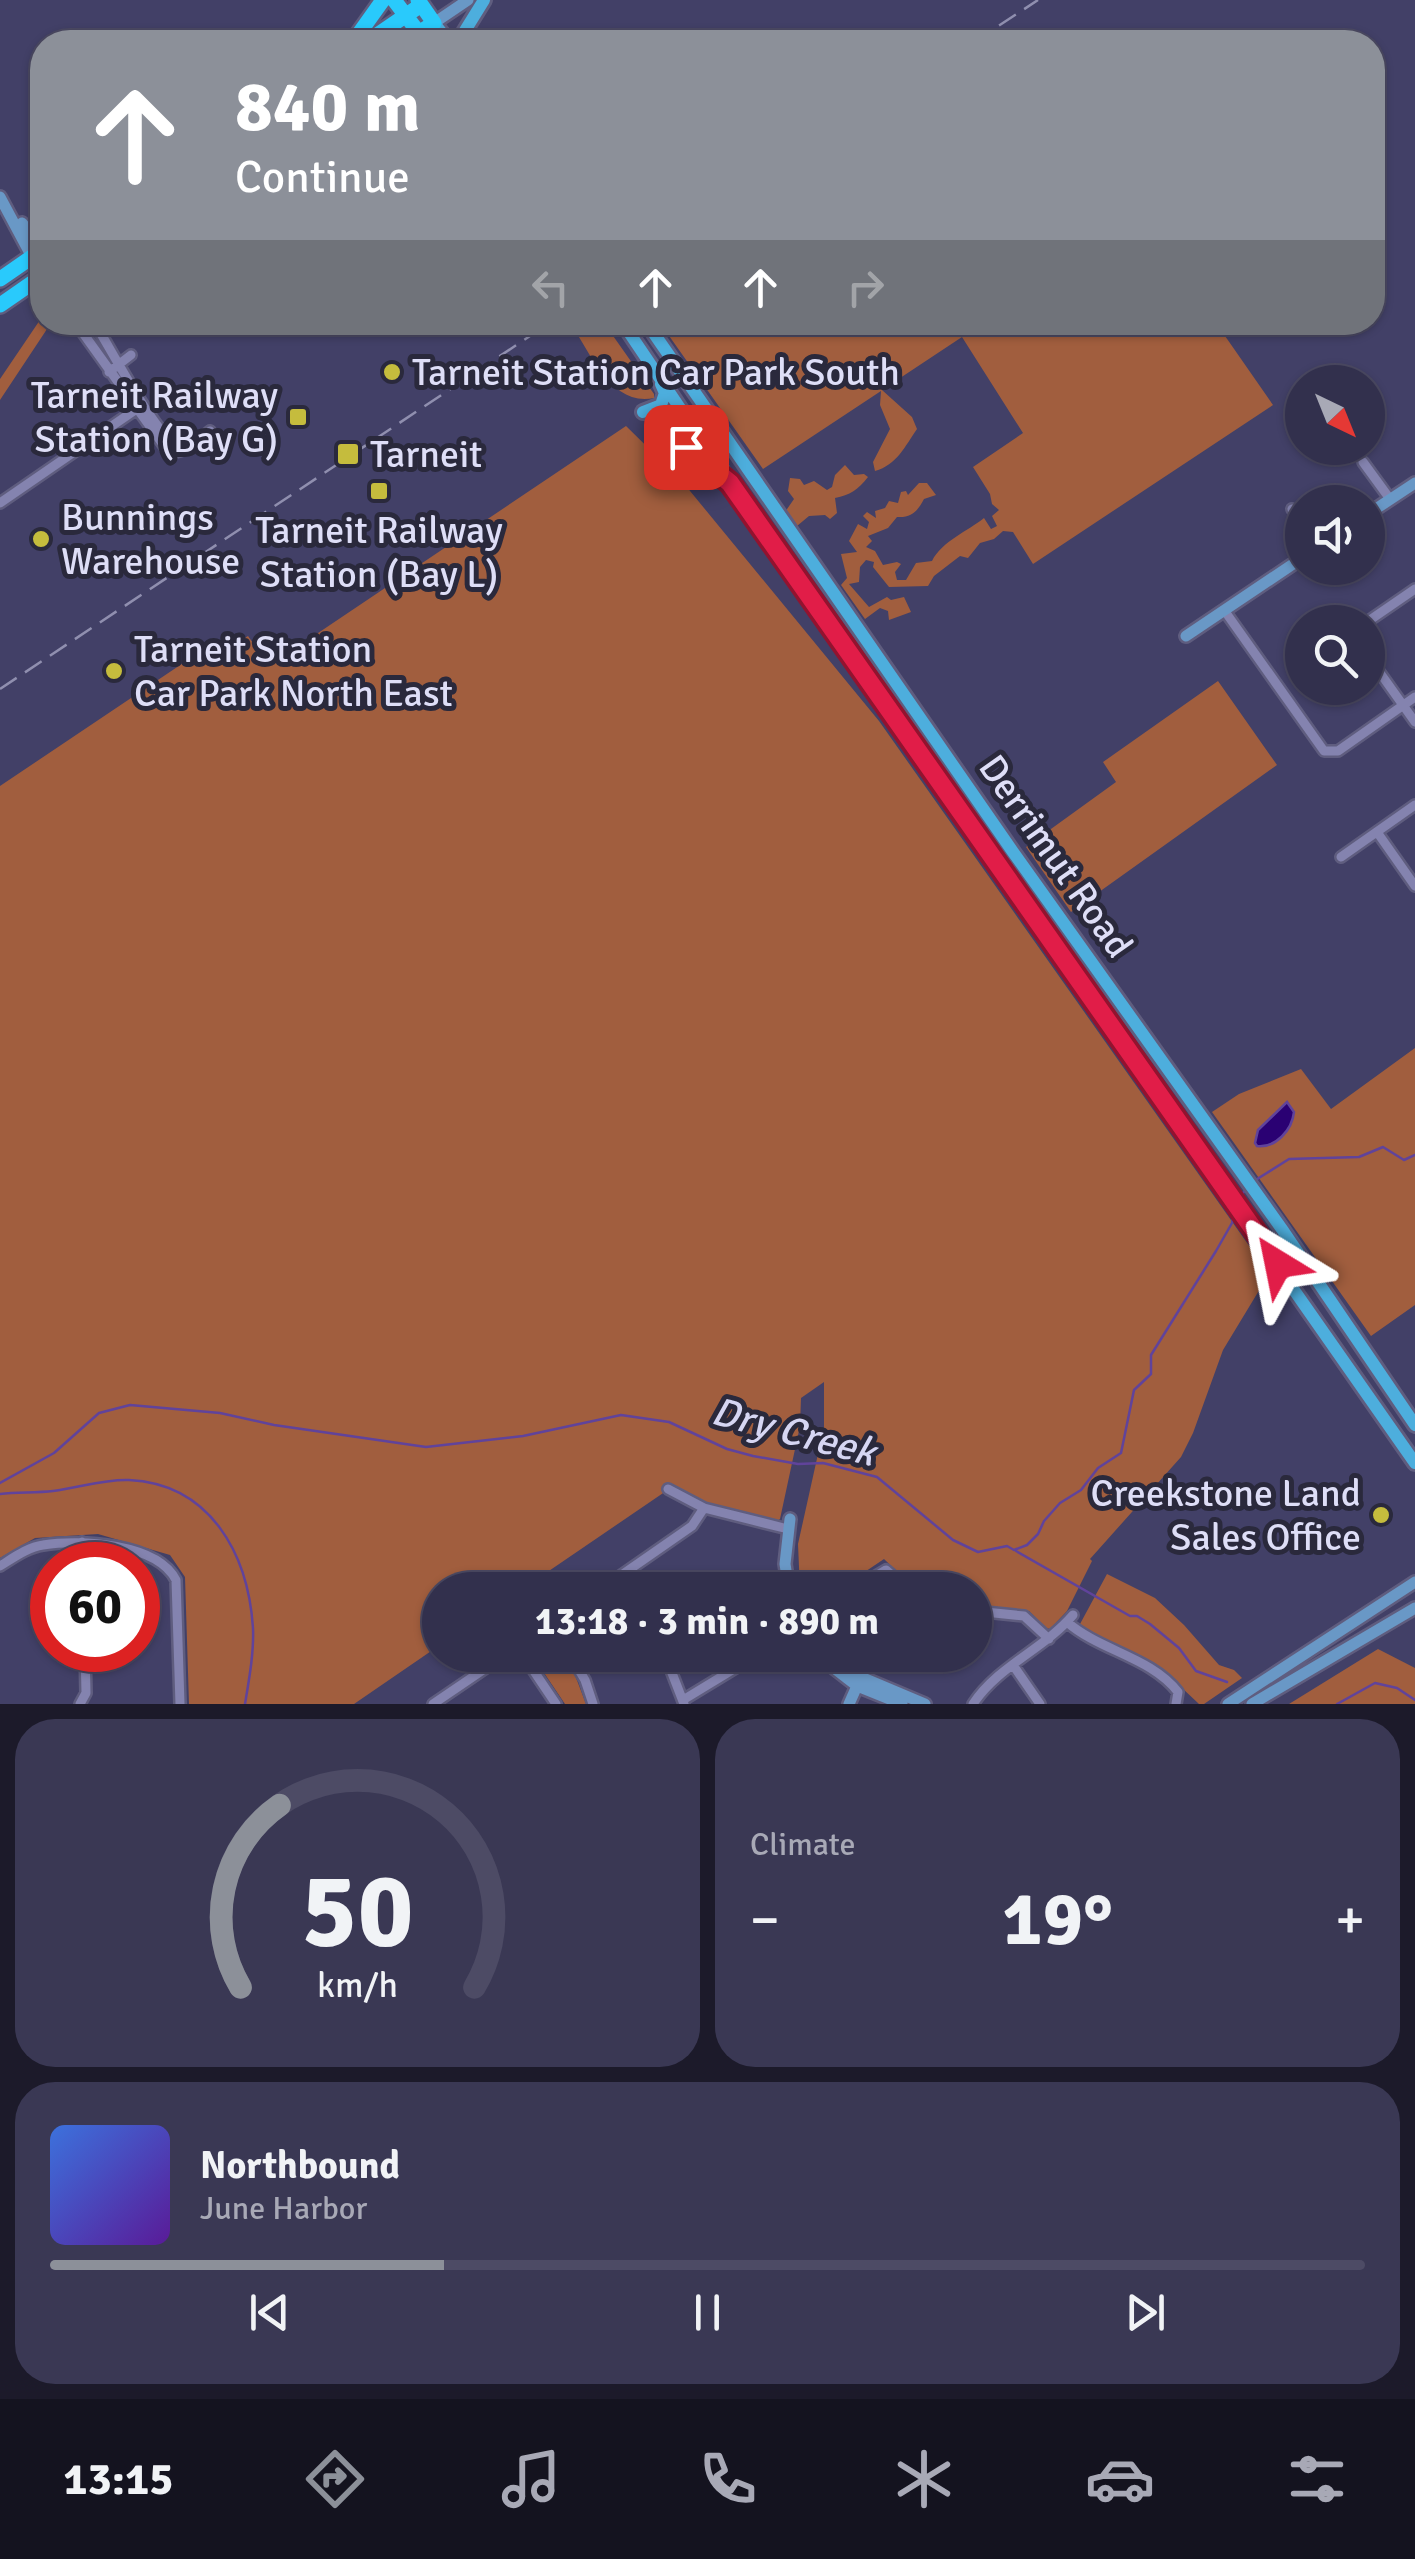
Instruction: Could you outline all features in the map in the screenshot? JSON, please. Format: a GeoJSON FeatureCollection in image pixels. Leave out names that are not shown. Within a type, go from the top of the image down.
{"type":"FeatureCollection","features":[{"type":"Feature","properties":{"kind":"highway"},"geometry":{"type":"LineString","coordinates":[[362,30],[383,0]]}},
{"type":"Feature","properties":{"kind":"highway"},"geometry":{"type":"LineString","coordinates":[[394,0],[416,30]]}},
{"type":"Feature","properties":{"kind":"highway"},"geometry":{"type":"LineString","coordinates":[[385,30],[423,2],[434,22],[428,30]]}},
{"type":"Feature","properties":{"kind":"highway"},"geometry":{"type":"LineString","coordinates":[[0,279],[30,258]]}},
{"type":"Feature","properties":{"kind":"highway"},"geometry":{"type":"LineString","coordinates":[[0,305],[30,284]]}},
{"type":"Feature","properties":{"kind":"main road"},"geometry":{"type":"LineString","coordinates":[[463,30],[484,0]]}},
{"type":"Feature","properties":{"kind":"main road"},"geometry":{"type":"LineString","coordinates":[[434,22],[440,30]]}},
{"type":"Feature","properties":{"kind":"main road","name":"Derrimut Road"},"geometry":{"type":"LineString","coordinates":[[630,335],[1415,1463]]}},
{"type":"Feature","properties":{"kind":"main road","name":"Derrimut Road"},"geometry":{"type":"LineString","coordinates":[[655,335],[1415,1425]]}},
{"type":"Feature","properties":{"kind":"main road"},"geometry":{"type":"LineString","coordinates":[[643,412],[664,402],[665,392],[659,379]]}},
{"type":"Feature","properties":{"kind":"main road"},"geometry":{"type":"LineString","coordinates":[[691,424],[710,413]]}},
{"type":"Feature","properties":{"kind":"main road"},"geometry":{"type":"LineString","coordinates":[[670,433],[730,483]]}},
{"type":"Feature","properties":{"kind":"street"},"geometry":{"type":"LineString","coordinates":[[434,22],[468,0]]}},
{"type":"Feature","properties":{"kind":"street"},"geometry":{"type":"LineString","coordinates":[[3,201],[30,239]]}},
{"type":"Feature","properties":{"kind":"street"},"geometry":{"type":"LineString","coordinates":[[84,335],[172,453],[182,451],[210,430]]}},
{"type":"Feature","properties":{"kind":"street"},"geometry":{"type":"LineString","coordinates":[[102,335],[120,362],[140,407]]}},
{"type":"Feature","properties":{"kind":"street"},"geometry":{"type":"LineString","coordinates":[[109,372],[130,355]]}},
{"type":"Feature","properties":{"kind":"street"},"geometry":{"type":"LineString","coordinates":[[0,502],[140,407]]}},
{"type":"Feature","properties":{"kind":"street"},"geometry":{"type":"LineString","coordinates":[[1365,465],[1390,500]]}},
{"type":"Feature","properties":{"kind":"street"},"geometry":{"type":"LineString","coordinates":[[1385,503],[1415,482]]}},
{"type":"Feature","properties":{"kind":"street"},"geometry":{"type":"LineString","coordinates":[[1186,636],[1285,569]]}},
{"type":"Feature","properties":{"kind":"street"},"geometry":{"type":"LineString","coordinates":[[1385,610],[1415,589]]}},
{"type":"Feature","properties":{"kind":"street"},"geometry":{"type":"LineString","coordinates":[[1224,610],[1324,751],[1338,751],[1415,697]]}},
{"type":"Feature","properties":{"kind":"street"},"geometry":{"type":"LineString","coordinates":[[1385,681],[1415,722]]}},
{"type":"Feature","properties":{"kind":"street"},"geometry":{"type":"LineString","coordinates":[[1341,857],[1415,805]]}},
{"type":"Feature","properties":{"kind":"street"},"geometry":{"type":"LineString","coordinates":[[1377,832],[1415,886]]}},
{"type":"Feature","properties":{"kind":"street"},"geometry":{"type":"LineString","coordinates":[[668,1489],[704,1508],[789,1524],[786,1572]]}},
{"type":"Feature","properties":{"kind":"street"},"geometry":{"type":"LineString","coordinates":[[627,1572],[692,1526],[704,1508]]}},
{"type":"Feature","properties":{"kind":"street"},"geometry":{"type":"LineString","coordinates":[[0,1566],[30,1551]]}},
{"type":"Feature","properties":{"kind":"street"},"geometry":{"type":"LineString","coordinates":[[160,1560],[174,1575],[180,1704]]}},
{"type":"Feature","properties":{"kind":"street"},"geometry":{"type":"LineString","coordinates":[[1228,1704],[1415,1582]]}},
{"type":"Feature","properties":{"kind":"street"},"geometry":{"type":"LineString","coordinates":[[1256,1703],[1415,1608]]}},
{"type":"Feature","properties":{"kind":"street"},"geometry":{"type":"LineString","coordinates":[[992,1613],[1024,1616],[1049,1640]]}},
{"type":"Feature","properties":{"kind":"street"},"geometry":{"type":"LineString","coordinates":[[972,1702],[1013,1665],[1049,1640],[1070,1618],[1079,1632],[1166,1678],[1178,1692],[1176,1704]]}},
{"type":"Feature","properties":{"kind":"street"},"geometry":{"type":"LineString","coordinates":[[1013,1665],[1040,1704]]}},
{"type":"Feature","properties":{"kind":"street"},"geometry":{"type":"LineString","coordinates":[[80,1704],[86,1692],[86,1672]]}},
{"type":"Feature","properties":{"kind":"street"},"geometry":{"type":"LineString","coordinates":[[433,1704],[446,1700],[483,1672]]}},
{"type":"Feature","properties":{"kind":"street"},"geometry":{"type":"LineString","coordinates":[[534,1672],[556,1704]]}},
{"type":"Feature","properties":{"kind":"street"},"geometry":{"type":"LineString","coordinates":[[578,1672],[593,1704]]}},
{"type":"Feature","properties":{"kind":"street"},"geometry":{"type":"LineString","coordinates":[[672,1672],[683,1702],[730,1672]]}},
{"type":"Feature","properties":{"kind":"street"},"geometry":{"type":"LineString","coordinates":[[838,1672],[856,1686],[902,1704]]}},
{"type":"Feature","properties":{"kind":"street"},"geometry":{"type":"LineString","coordinates":[[854,1672],[925,1704]]}},
{"type":"Feature","properties":{"kind":"street"},"geometry":{"type":"LineString","coordinates":[[849,1704],[856,1686]]}},
{"type":"Feature","properties":{"kind":"shaded area"},"geometry":{"type":"Polygon","coordinates":[[[30,335],[43,335],[0,400],[0,379],[30,335]]]}},
{"type":"Feature","properties":{"kind":"shaded area"},"geometry":{"type":"Polygon","coordinates":[[[578,335],[612,335],[654,398],[639,399],[626,394],[595,363],[578,335]]]}},
{"type":"Feature","properties":{"kind":"shaded area"},"geometry":{"type":"Polygon","coordinates":[[[668,335],[1224,335],[1273,405],[1033,564],[1013,532],[1003,531],[980,543],[968,558],[960,556],[934,576],[928,586],[889,587],[873,567],[874,562],[866,560],[860,567],[859,582],[849,584],[869,607],[887,597],[904,597],[911,612],[889,620],[888,611],[880,608],[865,619],[841,585],[847,578],[841,554],[857,552],[849,541],[858,524],[867,529],[869,522],[863,516],[867,512],[876,518],[875,511],[885,508],[889,501],[898,503],[901,492],[908,495],[919,483],[927,483],[936,495],[924,499],[913,513],[897,517],[888,528],[868,536],[872,541],[866,547],[875,551],[883,565],[901,564],[895,572],[897,580],[906,580],[916,563],[932,561],[949,542],[984,518],[991,529],[997,526],[992,516],[999,510],[973,467],[1023,433],[962,337],[882,390],[912,417],[917,429],[889,464],[875,471],[873,462],[890,429],[880,405],[881,391],[763,469],[668,335]]]}},
{"type":"Feature","properties":{"kind":"shaded area"},"geometry":{"type":"Polygon","coordinates":[[[626,426],[681,480],[879,721],[1269,1274],[1223,1350],[1181,1457],[1090,1559],[1067,1611],[1050,1629],[1029,1611],[992,1609],[992,1572],[897,1572],[884,1559],[865,1572],[799,1572],[798,1544],[824,1427],[824,1382],[801,1398],[800,1426],[780,1519],[776,1522],[702,1503],[672,1487],[547,1572],[422,1572],[422,1657],[354,1704],[189,1704],[185,1577],[170,1555],[160,1552],[160,1542],[125,1542],[98,1534],[35,1538],[0,1558],[0,786],[213,643],[226,650],[248,636],[269,666],[626,426]]]}},
{"type":"Feature","properties":{"kind":"shaded area"},"geometry":{"type":"Polygon","coordinates":[[[845,465],[854,475],[868,477],[853,491],[835,498],[837,513],[830,519],[825,515],[809,516],[797,526],[785,512],[794,499],[788,491],[790,478],[800,479],[804,485],[814,481],[827,490],[845,465]]]}},
{"type":"Feature","properties":{"kind":"shaded area"},"geometry":{"type":"Polygon","coordinates":[[[1218,681],[1277,765],[1071,912],[1026,847],[1116,782],[1103,762],[1218,681]]]}},
{"type":"Feature","properties":{"kind":"shaded area"},"geometry":{"type":"Polygon","coordinates":[[[1415,1048],[1415,1305],[1371,1336],[1212,1112],[1239,1094],[1301,1069],[1331,1109],[1415,1048]]]}},
{"type":"Feature","properties":{"kind":"shaded area"},"geometry":{"type":"Polygon","coordinates":[[[1287,1102],[1294,1112],[1286,1131],[1277,1141],[1257,1146],[1258,1130],[1287,1102]]]}},
{"type":"Feature","properties":{"kind":"shaded area"},"geometry":{"type":"Polygon","coordinates":[[[1107,1574],[1155,1598],[1219,1665],[1234,1670],[1242,1678],[1199,1704],[1164,1671],[1081,1628],[1107,1574]]]}},
{"type":"Feature","properties":{"kind":"shaded area"},"geometry":{"type":"Polygon","coordinates":[[[1378,1649],[1415,1668],[1415,1704],[1289,1704],[1378,1649]]]}},
{"type":"Feature","properties":{"kind":"shaded area"},"geometry":{"type":"Polygon","coordinates":[[[543,1672],[573,1672],[586,1704],[565,1704],[543,1672]]]}},
{"type":"Feature","properties":{"kind":"waterway","name":"Dry Creek"},"geometry":{"type":"LineString","coordinates":[[1254,1181],[1289,1159],[1359,1157],[1383,1147],[1404,1160],[1415,1155]]}},
{"type":"Feature","properties":{"kind":"waterway","name":"Dry Creek"},"geometry":{"type":"LineString","coordinates":[[1237,1200],[1248,1187]]}},
{"type":"Feature","properties":{"kind":"waterway","name":"Dry Creek"},"geometry":{"type":"LineString","coordinates":[[0,1483],[54,1453],[99,1413],[130,1405],[220,1413],[274,1425],[426,1447],[523,1436],[621,1415],[669,1422],[727,1449],[753,1456],[798,1464],[823,1463],[877,1477],[953,1540],[978,1552],[1007,1546],[1014,1550],[1027,1545],[1060,1503],[1081,1490],[1098,1468],[1121,1453],[1134,1390],[1151,1374],[1151,1355],[1216,1251],[1234,1212]]}},
{"type":"Feature","properties":{"kind":"waterway"},"geometry":{"type":"LineString","coordinates":[[0,1494],[129,1480],[157,1484],[182,1494],[203,1509],[233,1549],[250,1600],[253,1647],[245,1704]]}},
{"type":"Feature","properties":{"kind":"waterway"},"geometry":{"type":"LineString","coordinates":[[1016,1551],[1150,1624],[1179,1648],[1196,1671],[1227,1682]]}},
{"type":"Feature","properties":{"kind":"waterway"},"geometry":{"type":"LineString","coordinates":[[1337,1704],[1375,1683],[1397,1688],[1415,1700]]}},
{"type":"Feature","properties":{"kind":"railway"},"geometry":{"type":"LineString","coordinates":[[992,30],[1038,0]]}},
{"type":"Feature","properties":{"kind":"railway"},"geometry":{"type":"LineString","coordinates":[[0,689],[531,335]]}},
{"type":"Feature","properties":{"kind":"place","name":"Tarneit Station Car Park South"},"geometry":{"type":"Point","coordinates":[392,372]}},
{"type":"Feature","properties":{"kind":"place","name":"Tarneit Railway Station (Bay G)"},"geometry":{"type":"Point","coordinates":[298,417]}},
{"type":"Feature","properties":{"kind":"place","name":"Tarneit"},"geometry":{"type":"Point","coordinates":[348,454]}},
{"type":"Feature","properties":{"kind":"place","name":"Tarneit Railway Station (Bay L)"},"geometry":{"type":"Point","coordinates":[379,491]}},
{"type":"Feature","properties":{"kind":"place","name":"Bunnings Warehouse"},"geometry":{"type":"Point","coordinates":[41,539]}},
{"type":"Feature","properties":{"kind":"place","name":"Tarneit Station Car Park North East"},"geometry":{"type":"Point","coordinates":[114,671]}},
{"type":"Feature","properties":{"kind":"place","name":"Creekstone Land Sales Office"},"geometry":{"type":"Point","coordinates":[1381,1515]}},
{"type":"Feature","properties":{"kind":"route"},"geometry":{"type":"LineString","coordinates":[[686,447],[730,483],[1278,1264]]}}]}
